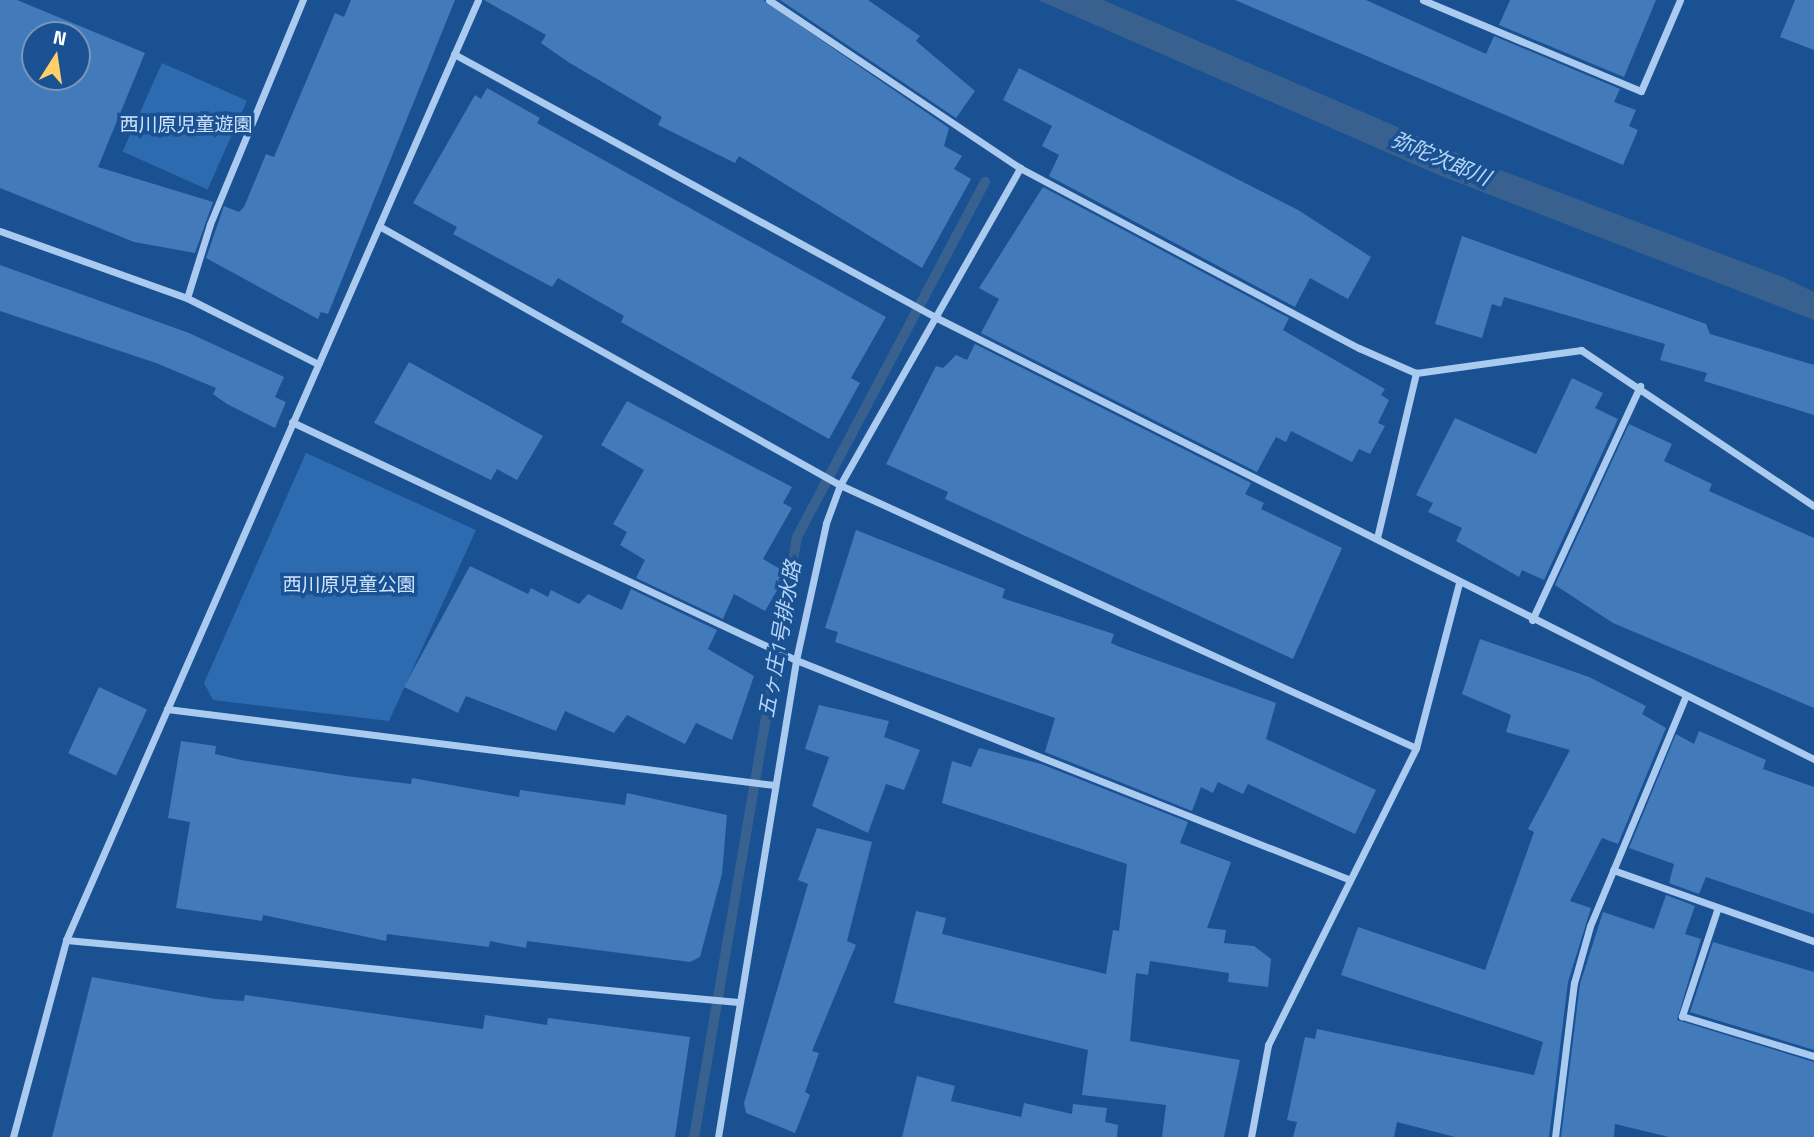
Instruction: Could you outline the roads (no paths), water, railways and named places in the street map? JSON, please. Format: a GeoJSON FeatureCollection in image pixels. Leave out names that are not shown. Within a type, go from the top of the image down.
{"type":"FeatureCollection","features":[{"type":"Feature","properties":{"kind":"street"},"geometry":{"type":"LineString","coordinates":[[187,298],[210,224],[303,0]]}},
{"type":"Feature","properties":{"kind":"street"},"geometry":{"type":"LineString","coordinates":[[13,1137],[66,940],[478,0]]}},
{"type":"Feature","properties":{"kind":"street"},"geometry":{"type":"LineString","coordinates":[[769,0],[1020,168],[1416,373],[1581,349],[1640,386],[1814,506]]}},
{"type":"Feature","properties":{"kind":"street"},"geometry":{"type":"LineString","coordinates":[[1423,0],[1641,91],[1680,0]]}},
{"type":"Feature","properties":{"kind":"street"},"geometry":{"type":"LineString","coordinates":[[454,54],[937,318],[1377,538],[1532,620],[1814,759]]}},
{"type":"Feature","properties":{"kind":"street"},"geometry":{"type":"LineString","coordinates":[[718,1137],[796,660],[825,523],[840,485],[1020,168]]}},
{"type":"Feature","properties":{"kind":"street"},"geometry":{"type":"LineString","coordinates":[[379,226],[840,485],[1416,748]]}},
{"type":"Feature","properties":{"kind":"street"},"geometry":{"type":"LineString","coordinates":[[0,231],[187,298],[318,364]]}},
{"type":"Feature","properties":{"kind":"street"},"geometry":{"type":"LineString","coordinates":[[1377,538],[1416,373]]}},
{"type":"Feature","properties":{"kind":"street"},"geometry":{"type":"LineString","coordinates":[[1532,620],[1640,386]]}},
{"type":"Feature","properties":{"kind":"street"},"geometry":{"type":"LineString","coordinates":[[292,422],[796,660],[1348,879]]}},
{"type":"Feature","properties":{"kind":"street"},"geometry":{"type":"LineString","coordinates":[[1251,1137],[1268,1045],[1348,879],[1416,748],[1459,583]]}},
{"type":"Feature","properties":{"kind":"street"},"geometry":{"type":"LineString","coordinates":[[1555,1137],[1574,983],[1613,870],[1686,695]]}},
{"type":"Feature","properties":{"kind":"street"},"geometry":{"type":"LineString","coordinates":[[167,709],[775,785]]}},
{"type":"Feature","properties":{"kind":"street"},"geometry":{"type":"LineString","coordinates":[[1613,870],[1717,910],[1814,941]]}},
{"type":"Feature","properties":{"kind":"street"},"geometry":{"type":"LineString","coordinates":[[1717,910],[1682,1016],[1814,1056]]}},
{"type":"Feature","properties":{"kind":"street"},"geometry":{"type":"LineString","coordinates":[[66,940],[738,1002]]}},
{"type":"Feature","properties":{"kind":"water","name":"弥陀次郎川"},"geometry":{"type":"Polygon","coordinates":[[[1038,0],[1103,0],[1474,160],[1785,278],[1814,292],[1814,320],[1441,176],[1038,0]]]}},
{"type":"Feature","properties":{"kind":"waterway","name":"五ヶ庄1号排水路"},"geometry":{"type":"LineString","coordinates":[[694,1137],[797,537],[985,182]]}},
{"type":"Feature","properties":{"kind":"park label","name":"西川原児童遊園"},"geometry":{"type":"Point","coordinates":[186,124]}},
{"type":"Feature","properties":{"kind":"park label","name":"西川原児童公園"},"geometry":{"type":"Point","coordinates":[349,584]}}]}
